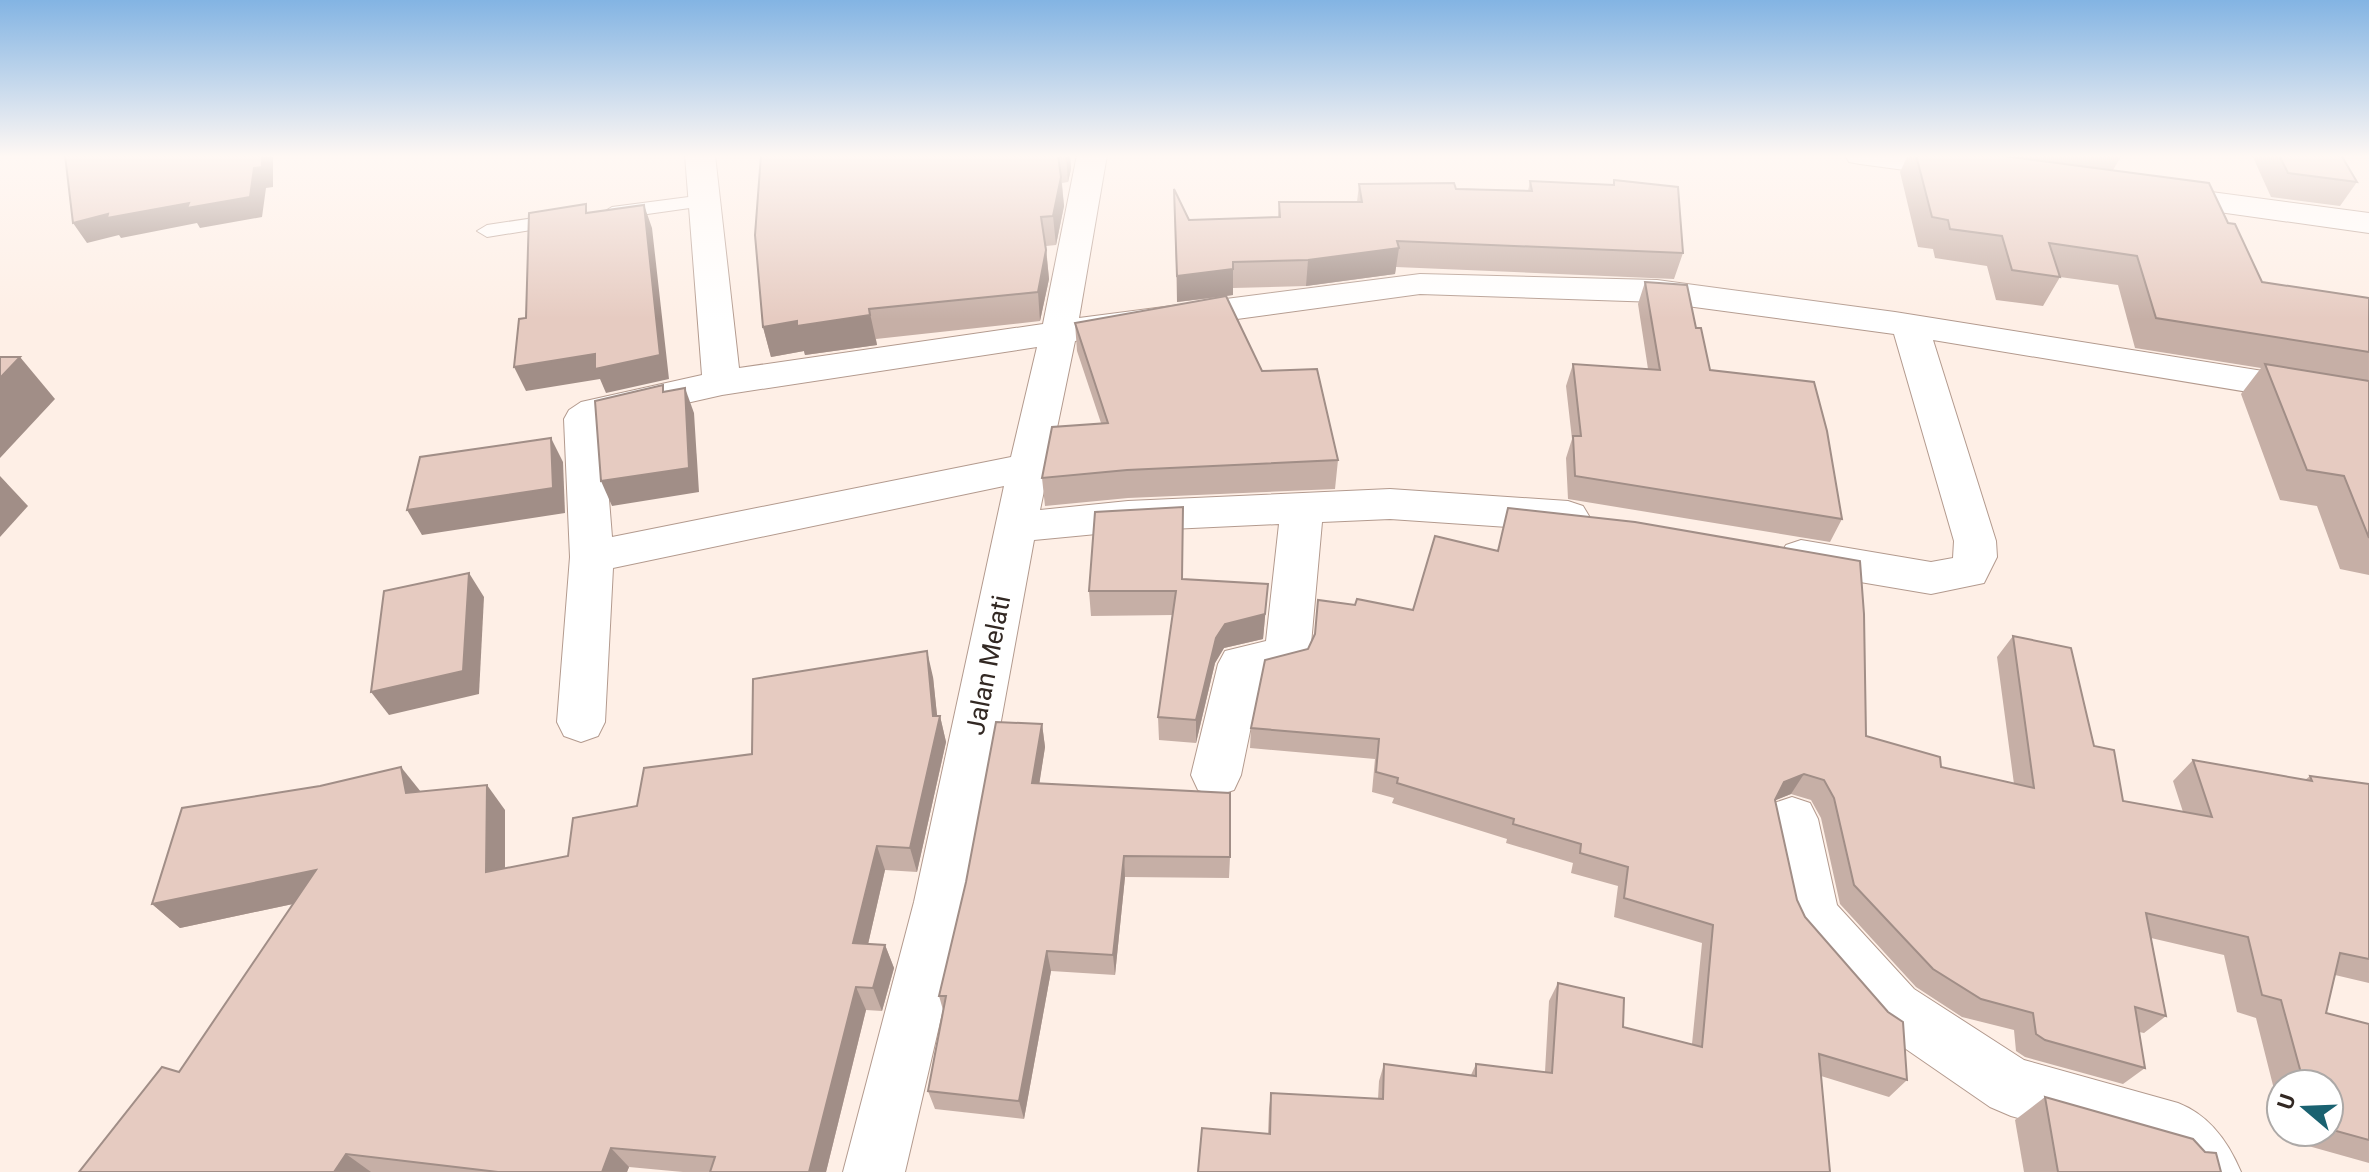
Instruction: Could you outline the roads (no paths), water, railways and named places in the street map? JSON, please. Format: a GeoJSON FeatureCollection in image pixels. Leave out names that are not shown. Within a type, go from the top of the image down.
{"type":"FeatureCollection","features":[{"type":"Feature","properties":{"kind":"street"},"geometry":{"type":"LineString","coordinates":[[705,210],[722,383]]}},
{"type":"Feature","properties":{"kind":"street","name":"Jalan Melati"},"geometry":{"type":"LineString","coordinates":[[874,1172],[941,902],[1082,210]]}},
{"type":"Feature","properties":{"kind":"street"},"geometry":{"type":"LineString","coordinates":[[2270,210],[2369,223]]}},
{"type":"Feature","properties":{"kind":"street"},"geometry":{"type":"LineString","coordinates":[[581,722],[592,557],[583,419],[595,411],[722,383],[1059,332],[1420,284],[1657,291],[1910,326],[2369,400]]}},
{"type":"Feature","properties":{"kind":"street"},"geometry":{"type":"LineString","coordinates":[[1765,549],[1931,578],[1969,572],[1975,557],[1975,541],[1910,326]]}},
{"type":"Feature","properties":{"kind":"street"},"geometry":{"type":"LineString","coordinates":[[592,557],[1029,467]]}},
{"type":"Feature","properties":{"kind":"street"},"geometry":{"type":"LineString","coordinates":[[1015,527],[1128,516],[1439,505],[1598,520]]}},
{"type":"Feature","properties":{"kind":"street"},"geometry":{"type":"LineString","coordinates":[[1216,775],[1241,664],[1287,655],[1302,509]]}},
{"type":"Feature","properties":{"kind":"street"},"geometry":{"type":"LineString","coordinates":[[1792,819],[1813,917],[1894,1008],[2011,1086],[2178,1133],[2210,1172]]}},
{"type":"Feature","properties":{"kind":"lane"},"geometry":{"type":"LineString","coordinates":[[487,231],[640,210]]}}]}
